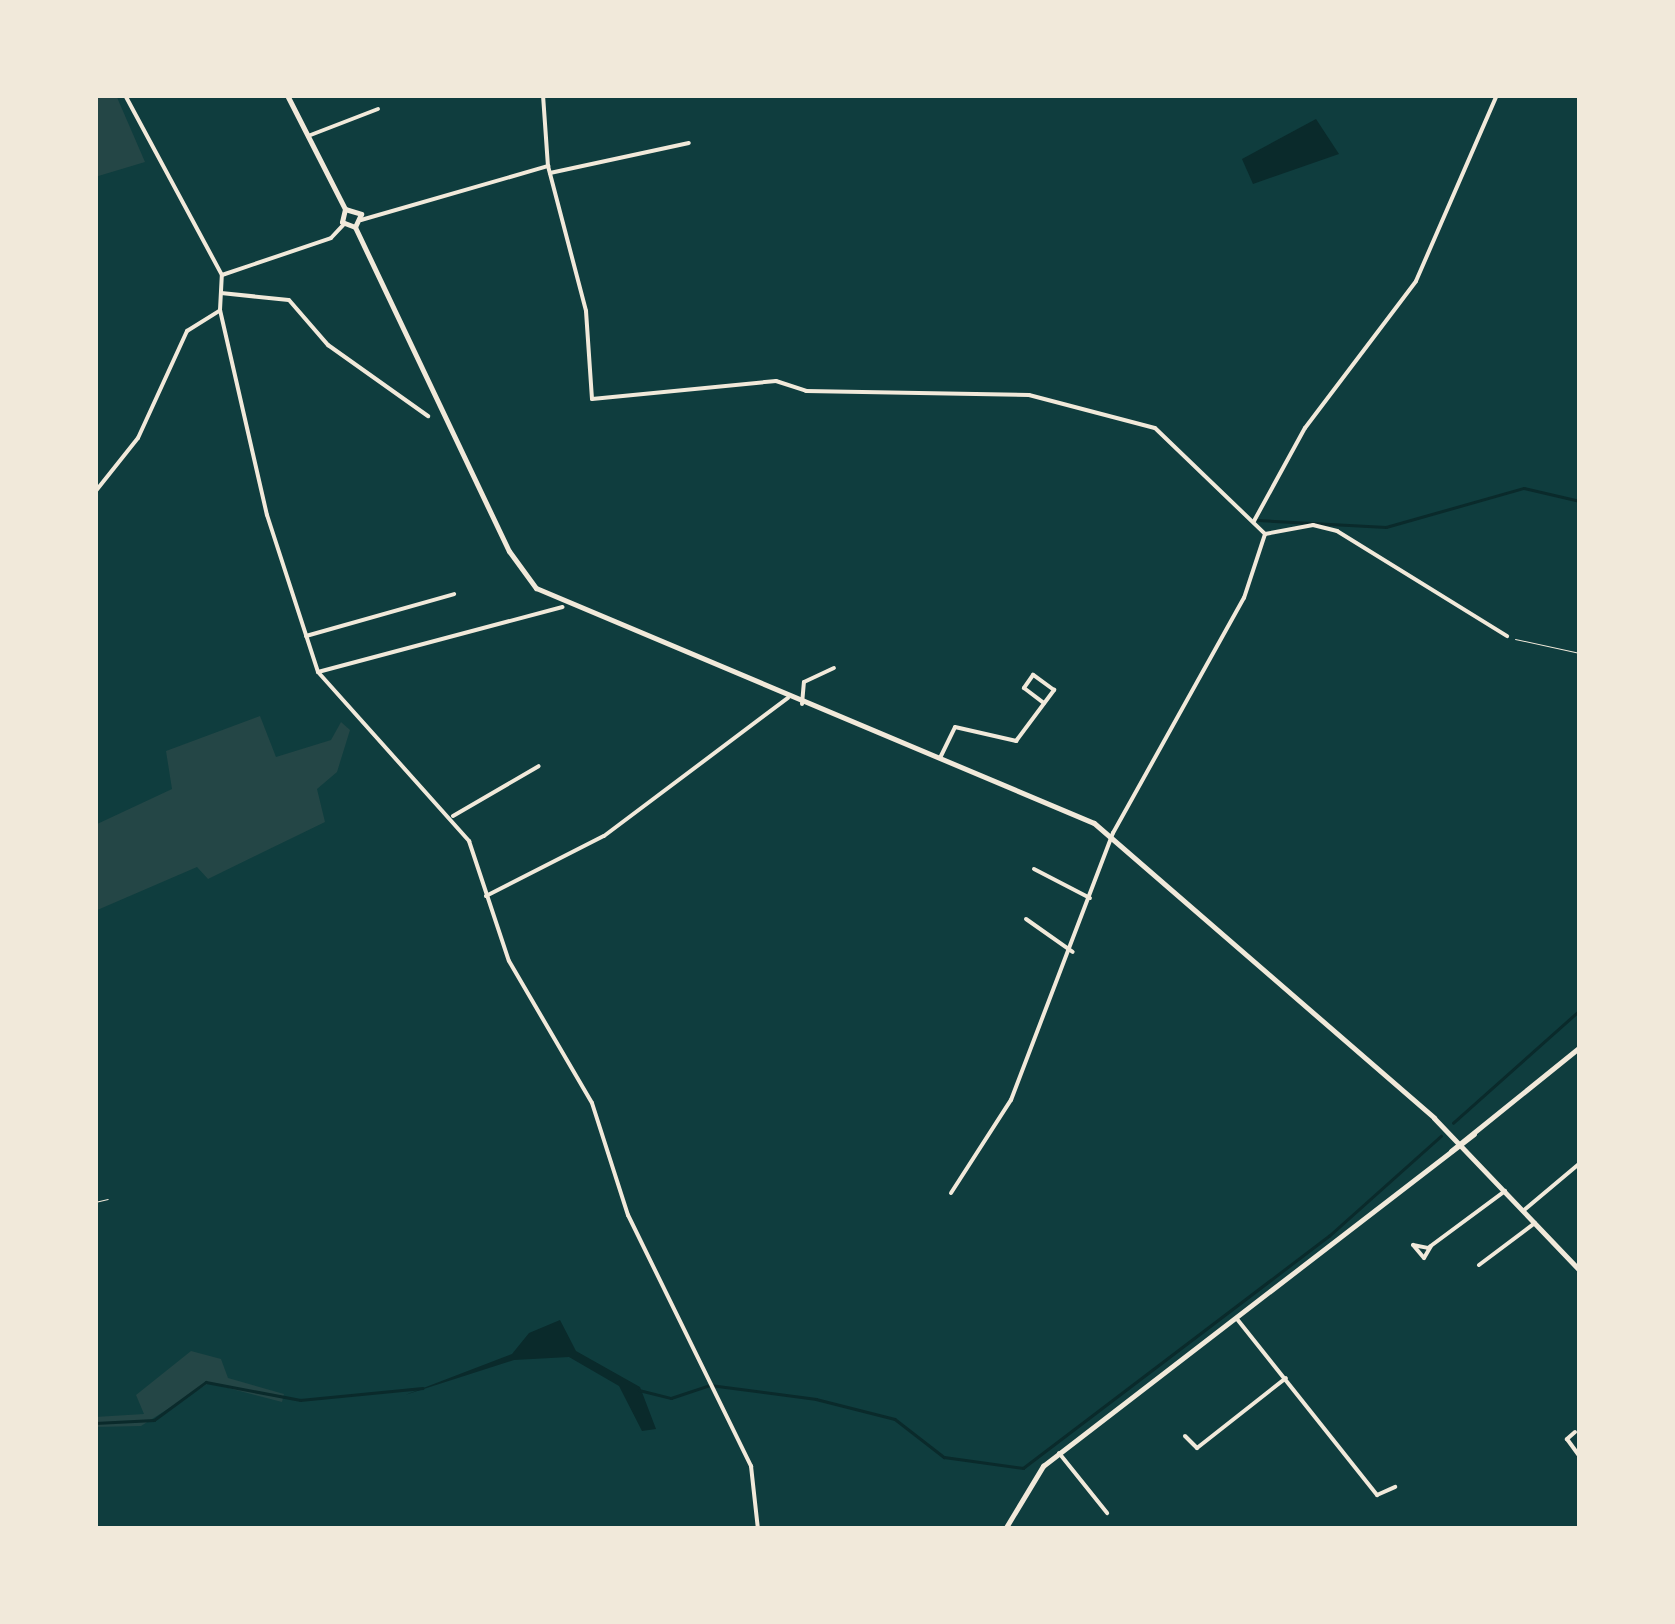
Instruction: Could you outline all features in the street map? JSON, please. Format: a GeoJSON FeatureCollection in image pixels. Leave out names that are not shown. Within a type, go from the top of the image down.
{"type":"FeatureCollection","features":[{"type":"Feature","properties":{"kind":"main road"},"geometry":{"type":"LineString","coordinates":[[287,95],[345,209],[361,220],[355,227]]}},
{"type":"Feature","properties":{"kind":"main road"},"geometry":{"type":"LineString","coordinates":[[345,209],[344,225],[355,227]]}},
{"type":"Feature","properties":{"kind":"main road"},"geometry":{"type":"LineString","coordinates":[[355,227],[517,566],[562,607],[940,758],[1114,836],[1458,1141],[1580,1271]]}},
{"type":"Feature","properties":{"kind":"main road"},"geometry":{"type":"LineString","coordinates":[[1005,1529],[1036,1473],[1059,1453],[1235,1316],[1464,1147],[1474,1134],[1580,1048]]}},
{"type":"Feature","properties":{"kind":"main road"},"geometry":{"type":"LineString","coordinates":[[1449,1155],[1458,1141],[1474,1134]]}},
{"type":"Feature","properties":{"kind":"street"},"geometry":{"type":"LineString","coordinates":[[125,95],[222,275],[220,310],[318,672],[338,704],[453,816],[508,962],[592,1103],[628,1215],[725,1410],[756,1483],[758,1529]]}},
{"type":"Feature","properties":{"kind":"street"},"geometry":{"type":"LineString","coordinates":[[546,95],[548,166],[586,311],[592,399],[776,380],[806,391],[1029,395],[1155,428],[1188,470],[1265,534]]}},
{"type":"Feature","properties":{"kind":"street"},"geometry":{"type":"LineString","coordinates":[[1254,521],[1305,428],[1372,350],[1422,270],[1496,95]]}},
{"type":"Feature","properties":{"kind":"street"},"geometry":{"type":"LineString","coordinates":[[307,136],[378,109]]}},
{"type":"Feature","properties":{"kind":"street"},"geometry":{"type":"LineString","coordinates":[[550,173],[689,143]]}},
{"type":"Feature","properties":{"kind":"street"},"geometry":{"type":"LineString","coordinates":[[361,220],[548,166]]}},
{"type":"Feature","properties":{"kind":"street"},"geometry":{"type":"LineString","coordinates":[[222,275],[331,238],[344,225]]}},
{"type":"Feature","properties":{"kind":"street"},"geometry":{"type":"LineString","coordinates":[[221,293],[289,300],[328,344],[428,416]]}},
{"type":"Feature","properties":{"kind":"street"},"geometry":{"type":"LineString","coordinates":[[95,492],[138,438],[187,331],[220,310]]}},
{"type":"Feature","properties":{"kind":"street"},"geometry":{"type":"LineString","coordinates":[[1265,534],[1330,528],[1507,636]]}},
{"type":"Feature","properties":{"kind":"street"},"geometry":{"type":"LineString","coordinates":[[951,1193],[1011,1100],[1034,1025],[1073,952],[1114,836],[1244,598],[1265,534]]}},
{"type":"Feature","properties":{"kind":"street"},"geometry":{"type":"LineString","coordinates":[[306,636],[454,594]]}},
{"type":"Feature","properties":{"kind":"street"},"geometry":{"type":"LineString","coordinates":[[318,672],[562,607]]}},
{"type":"Feature","properties":{"kind":"street"},"geometry":{"type":"LineString","coordinates":[[802,704],[804,682],[834,668]]}},
{"type":"Feature","properties":{"kind":"street"},"geometry":{"type":"LineString","coordinates":[[940,758],[955,727],[1016,741],[1054,690],[1033,675],[1024,688],[1044,703]]}},
{"type":"Feature","properties":{"kind":"street"},"geometry":{"type":"LineString","coordinates":[[486,896],[604,836],[788,698]]}},
{"type":"Feature","properties":{"kind":"street"},"geometry":{"type":"LineString","coordinates":[[453,816],[539,766]]}},
{"type":"Feature","properties":{"kind":"street"},"geometry":{"type":"LineString","coordinates":[[1034,869],[1092,898]]}},
{"type":"Feature","properties":{"kind":"street"},"geometry":{"type":"LineString","coordinates":[[1026,919],[1073,952]]}},
{"type":"Feature","properties":{"kind":"street"},"geometry":{"type":"LineString","coordinates":[[1524,1210],[1580,1163]]}},
{"type":"Feature","properties":{"kind":"street"},"geometry":{"type":"LineString","coordinates":[[1431,1246],[1505,1191]]}},
{"type":"Feature","properties":{"kind":"street"},"geometry":{"type":"LineString","coordinates":[[1479,1265],[1535,1223]]}},
{"type":"Feature","properties":{"kind":"street"},"geometry":{"type":"LineString","coordinates":[[1235,1316],[1377,1494],[1395,1487]]}},
{"type":"Feature","properties":{"kind":"street"},"geometry":{"type":"LineString","coordinates":[[1185,1436],[1198,1448],[1286,1378]]}},
{"type":"Feature","properties":{"kind":"street"},"geometry":{"type":"LineString","coordinates":[[1574,1432],[1567,1439],[1579,1454]]}},
{"type":"Feature","properties":{"kind":"street"},"geometry":{"type":"LineString","coordinates":[[1059,1453],[1107,1513]]}},
{"type":"Feature","properties":{"kind":"lane"},"geometry":{"type":"LineString","coordinates":[[95,1202],[108,1199]]}},
{"type":"Feature","properties":{"kind":"path"},"geometry":{"type":"LineString","coordinates":[[1507,636],[1580,652]]}},
{"type":"Feature","properties":{"kind":"shaded area"},"geometry":{"type":"Polygon","coordinates":[[[95,95],[116,95],[145,162],[95,177],[95,95]]]}},
{"type":"Feature","properties":{"kind":"shaded area"},"geometry":{"type":"Polygon","coordinates":[[[1316,119],[1339,154],[1253,184],[1242,159],[1316,119]]]}},
{"type":"Feature","properties":{"kind":"shaded area"},"geometry":{"type":"Polygon","coordinates":[[[260,716],[276,757],[331,740],[341,722],[350,730],[337,772],[317,789],[325,822],[208,879],[197,867],[95,911],[95,825],[172,789],[166,751],[260,716]]]}},
{"type":"Feature","properties":{"kind":"shaded area"},"geometry":{"type":"Polygon","coordinates":[[[560,1320],[576,1351],[640,1387],[656,1429],[642,1431],[619,1386],[569,1357],[514,1360],[405,1395],[512,1354],[529,1333],[560,1320]]]}},
{"type":"Feature","properties":{"kind":"shaded area"},"geometry":{"type":"Polygon","coordinates":[[[191,1351],[221,1359],[228,1378],[284,1394],[282,1402],[209,1383],[141,1426],[95,1427],[95,1417],[144,1414],[136,1395],[191,1351]]]}},
{"type":"Feature","properties":{"kind":"waterway"},"geometry":{"type":"LineString","coordinates":[[1258,520],[1386,527],[1524,488],[1580,501]]}},
{"type":"Feature","properties":{"kind":"waterway"},"geometry":{"type":"LineString","coordinates":[[1453,1123],[1580,1010]]}},
{"type":"Feature","properties":{"kind":"waterway"},"geometry":{"type":"LineString","coordinates":[[639,1390],[671,1398],[710,1385],[816,1399],[895,1419],[944,1457],[1023,1468],[1329,1236],[1441,1136]]}},
{"type":"Feature","properties":{"kind":"waterway"},"geometry":{"type":"LineString","coordinates":[[95,1423],[154,1420],[206,1382],[300,1400],[422,1388]]}}]}
